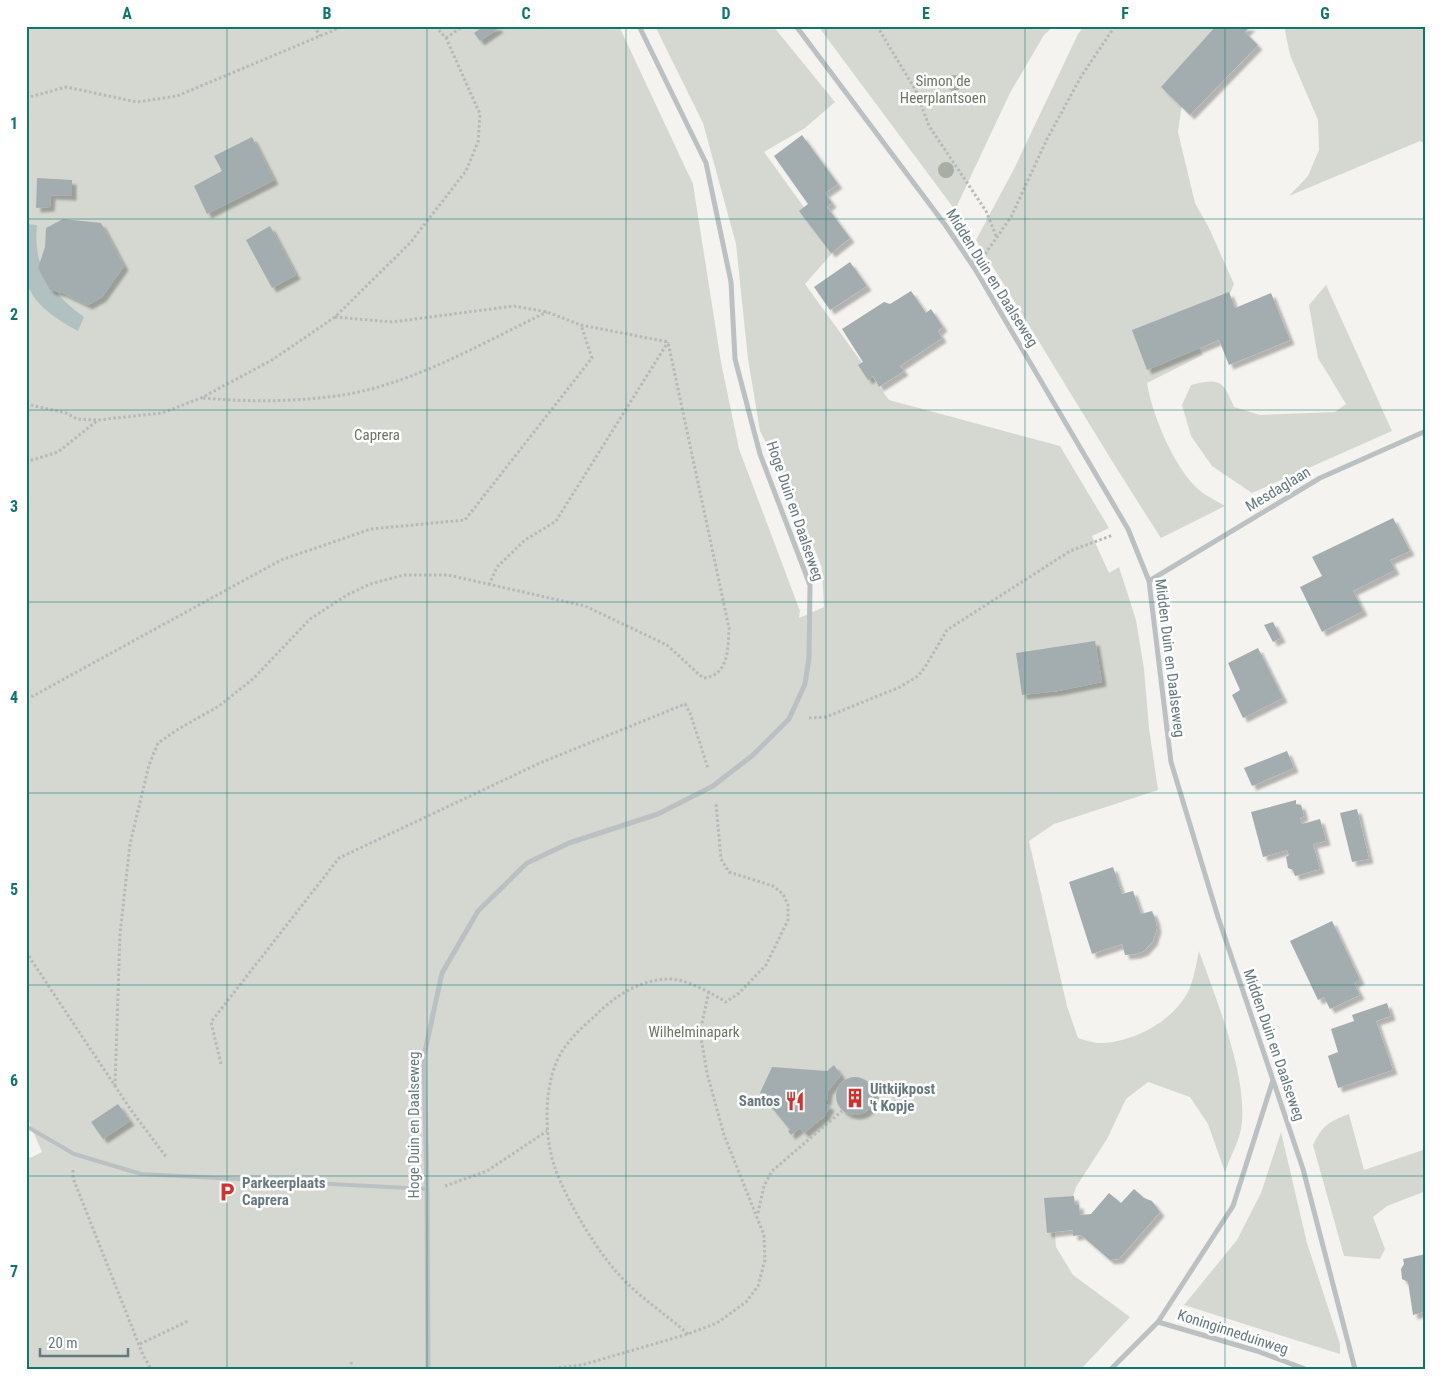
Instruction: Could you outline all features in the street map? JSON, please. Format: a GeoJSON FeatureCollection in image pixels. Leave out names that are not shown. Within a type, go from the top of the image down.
{"type":"FeatureCollection","features":[{"type":"Feature","properties":{"kind":"street","name":"Hoge Duin en Daalseweg"},"geometry":{"type":"LineString","coordinates":[[428,1369],[428,1189],[424,1056],[442,973],[478,912],[527,863],[569,842],[658,814],[713,786],[753,755],[789,719],[805,684],[809,658],[810,586],[760,454],[735,359],[731,282],[706,162],[639,26]]}},
{"type":"Feature","properties":{"kind":"street","name":"Midden Duin en Daalseweg"},"geometry":{"type":"LineString","coordinates":[[796,26],[946,226],[975,269],[1128,530],[1149,580],[1171,762],[1218,917],[1303,1169],[1355,1369]]}},
{"type":"Feature","properties":{"kind":"street","name":"Mesdaglaan"},"geometry":{"type":"LineString","coordinates":[[1149,580],[1320,478],[1426,431]]}},
{"type":"Feature","properties":{"kind":"street"},"geometry":{"type":"LineString","coordinates":[[1158,1322],[1233,1206],[1273,1080]]}},
{"type":"Feature","properties":{"kind":"street","name":"Koninginneduinweg"},"geometry":{"type":"LineString","coordinates":[[1111,1369],[1158,1322],[1257,1351],[1305,1369]]}},
{"type":"Feature","properties":{"kind":"lane"},"geometry":{"type":"LineString","coordinates":[[26,1126],[74,1154],[141,1174],[428,1189]]}},
{"type":"Feature","properties":{"kind":"path"},"geometry":{"type":"LineString","coordinates":[[314,26],[320,36]]}},
{"type":"Feature","properties":{"kind":"path"},"geometry":{"type":"LineString","coordinates":[[26,98],[66,87],[137,102],[177,96],[344,26]]}},
{"type":"Feature","properties":{"kind":"path"},"geometry":{"type":"LineString","coordinates":[[26,404],[66,414],[77,419],[98,420],[162,413],[201,398],[272,360],[336,317],[410,243],[466,171],[478,142],[480,114],[446,38],[435,26]]}},
{"type":"Feature","properties":{"kind":"path"},"geometry":{"type":"LineString","coordinates":[[446,38],[463,26]]}},
{"type":"Feature","properties":{"kind":"path"},"geometry":{"type":"LineString","coordinates":[[877,26],[916,91],[929,126],[986,211],[997,238]]}},
{"type":"Feature","properties":{"kind":"path"},"geometry":{"type":"LineString","coordinates":[[975,269],[1011,217],[1047,140],[1082,75],[1115,26]]}},
{"type":"Feature","properties":{"kind":"path"},"geometry":{"type":"LineString","coordinates":[[336,317],[392,322],[514,306],[547,312],[581,325],[668,342]]}},
{"type":"Feature","properties":{"kind":"path"},"geometry":{"type":"LineString","coordinates":[[201,398],[259,402],[337,396],[396,381],[444,361],[547,312]]}},
{"type":"Feature","properties":{"kind":"path"},"geometry":{"type":"LineString","coordinates":[[26,696],[33,696],[281,560],[371,529],[465,520],[592,358],[581,325]]}},
{"type":"Feature","properties":{"kind":"path"},"geometry":{"type":"LineString","coordinates":[[115,1086],[120,934],[130,844],[149,765],[158,744],[180,728],[220,706],[254,678],[310,618],[347,595],[370,584],[404,575],[448,575],[585,606],[667,645],[703,678],[716,676],[722,669],[728,655],[729,628],[668,342]]}},
{"type":"Feature","properties":{"kind":"path"},"geometry":{"type":"LineString","coordinates":[[490,585],[497,567],[525,540],[556,521],[668,342]]}},
{"type":"Feature","properties":{"kind":"path"},"geometry":{"type":"LineString","coordinates":[[26,462],[58,452],[98,420]]}},
{"type":"Feature","properties":{"kind":"path"},"geometry":{"type":"LineString","coordinates":[[789,719],[826,717],[900,687],[921,672],[947,630],[1070,551],[1128,530]]}},
{"type":"Feature","properties":{"kind":"path"},"geometry":{"type":"LineString","coordinates":[[221,1064],[211,1022],[339,858],[540,763],[685,704],[690,713],[705,758]]}},
{"type":"Feature","properties":{"kind":"path"},"geometry":{"type":"LineString","coordinates":[[688,1334],[629,1285],[606,1257],[573,1207],[555,1167],[547,1131],[549,1092],[556,1064],[573,1038],[607,1004],[623,992],[668,978],[709,991],[726,1002],[739,993],[766,965],[788,920],[788,905],[783,894],[773,886],[729,872],[724,866],[721,859],[720,828],[713,786]]}},
{"type":"Feature","properties":{"kind":"path"},"geometry":{"type":"LineString","coordinates":[[26,952],[115,1086],[164,1152],[178,1176]]}},
{"type":"Feature","properties":{"kind":"path"},"geometry":{"type":"LineString","coordinates":[[548,1369],[582,1365],[688,1334],[717,1323],[746,1302],[758,1286],[765,1260],[764,1235],[758,1214],[747,1194],[724,1135],[707,1073],[700,1032],[709,991]]}},
{"type":"Feature","properties":{"kind":"path"},"geometry":{"type":"LineString","coordinates":[[758,1214],[767,1177],[842,1111]]}},
{"type":"Feature","properties":{"kind":"path"},"geometry":{"type":"LineString","coordinates":[[443,1186],[487,1170],[547,1131]]}},
{"type":"Feature","properties":{"kind":"path"},"geometry":{"type":"LineString","coordinates":[[74,1154],[72,1178],[151,1369]]}},
{"type":"Feature","properties":{"kind":"path"},"geometry":{"type":"LineString","coordinates":[[140,1344],[188,1320]]}},
{"type":"Feature","properties":{"kind":"path"},"geometry":{"type":"LineString","coordinates":[[349,1369],[352,1361]]}},
{"type":"Feature","properties":{"kind":"green space"},"geometry":{"type":"Polygon","coordinates":[[[26,26],[619,26],[693,184],[721,362],[739,449],[800,611],[799,618],[824,607],[822,568],[797,504],[760,431],[748,359],[736,244],[703,123],[655,26],[773,26],[835,102],[805,128],[764,152],[835,250],[805,284],[889,400],[1060,446],[1109,528],[1092,536],[1109,573],[1119,567],[1136,620],[1144,669],[1149,728],[1158,790],[1054,824],[1029,841],[1067,1006],[1078,1038],[1097,1043],[1123,1040],[1161,1022],[1181,1003],[1188,992],[1199,951],[1235,1058],[1242,1102],[1242,1122],[1238,1141],[1225,1172],[1208,1124],[1190,1097],[1148,1082],[1126,1099],[1107,1139],[1076,1187],[1069,1208],[1053,1212],[1056,1247],[1073,1275],[1130,1317],[1081,1369],[26,1369],[26,1150],[30,1158],[42,1152],[26,1115],[26,26]]]}},
{"type":"Feature","properties":{"kind":"green space","name":"Simon de Heerplantsoen"},"geometry":{"type":"Polygon","coordinates":[[[818,26],[1054,26],[1044,35],[1010,93],[955,210],[818,26]]]}},
{"type":"Feature","properties":{"kind":"green space"},"geometry":{"type":"Polygon","coordinates":[[[1084,26],[1230,26],[1183,96],[1178,132],[1195,203],[1209,228],[1234,284],[1229,296],[1185,320],[1203,355],[1147,383],[1159,424],[1179,466],[1199,490],[1225,506],[1161,538],[976,240],[1014,169],[1078,34],[1084,26]]]}},
{"type":"Feature","properties":{"kind":"green space"},"geometry":{"type":"Polygon","coordinates":[[[1284,26],[1426,26],[1426,144],[1420,141],[1289,196],[1308,176],[1319,150],[1318,120],[1290,55],[1284,26]]]}},
{"type":"Feature","properties":{"kind":"green space"},"geometry":{"type":"Polygon","coordinates":[[[1326,285],[1392,431],[1252,493],[1212,466],[1191,436],[1182,405],[1191,385],[1208,382],[1219,383],[1223,386],[1234,407],[1260,415],[1335,412],[1346,404],[1318,358],[1309,305],[1326,285]]]}},
{"type":"Feature","properties":{"kind":"green space"},"geometry":{"type":"Polygon","coordinates":[[[1349,1114],[1364,1170],[1426,1149],[1426,1191],[1387,1206],[1373,1217],[1385,1249],[1380,1259],[1344,1256],[1313,1145],[1327,1125],[1349,1114]]]}},
{"type":"Feature","properties":{"kind":"green space"},"geometry":{"type":"Polygon","coordinates":[[[1281,1132],[1307,1243],[1340,1344],[1340,1354],[1184,1305],[1237,1240],[1261,1193],[1281,1132]]]}},
{"type":"Feature","properties":{"kind":"shaded area"},"geometry":{"type":"Polygon","coordinates":[[[26,224],[37,225],[38,254],[41,267],[47,278],[62,299],[84,317],[78,331],[46,310],[33,296],[29,288],[25,266],[26,224]]]}},
{"type":"Feature","properties":{"kind":"building"},"geometry":{"type":"Polygon","coordinates":[[[484,26],[497,26],[499,28],[480,41],[474,33],[484,26]]]}},
{"type":"Feature","properties":{"kind":"building"},"geometry":{"type":"Polygon","coordinates":[[[1216,26],[1251,26],[1245,32],[1258,45],[1190,115],[1161,87],[1216,26]]]}},
{"type":"Feature","properties":{"kind":"building"},"geometry":{"type":"Polygon","coordinates":[[[802,135],[838,184],[825,193],[832,203],[827,207],[850,238],[831,253],[799,211],[808,204],[774,156],[802,135]]]}},
{"type":"Feature","properties":{"kind":"building"},"geometry":{"type":"Polygon","coordinates":[[[252,137],[274,180],[207,214],[194,186],[222,171],[214,156],[252,137]]]}},
{"type":"Feature","properties":{"kind":"building"},"geometry":{"type":"Polygon","coordinates":[[[37,178],[72,180],[72,196],[51,195],[50,207],[36,208],[37,178]]]}},
{"type":"Feature","properties":{"kind":"building"},"geometry":{"type":"Polygon","coordinates":[[[63,219],[101,223],[124,266],[102,297],[88,305],[63,293],[50,290],[38,268],[45,247],[46,228],[63,219]]]}},
{"type":"Feature","properties":{"kind":"building"},"geometry":{"type":"Polygon","coordinates":[[[270,226],[296,275],[272,288],[246,240],[270,226]]]}},
{"type":"Feature","properties":{"kind":"building"},"geometry":{"type":"Polygon","coordinates":[[[850,262],[867,286],[830,310],[814,287],[850,262]]]}},
{"type":"Feature","properties":{"kind":"building"},"geometry":{"type":"Polygon","coordinates":[[[911,291],[926,313],[931,309],[943,327],[938,331],[942,338],[900,366],[904,371],[879,387],[873,376],[868,380],[858,365],[863,362],[842,329],[884,302],[890,304],[911,291]]]}},
{"type":"Feature","properties":{"kind":"building"},"geometry":{"type":"Polygon","coordinates":[[[1229,292],[1235,308],[1271,293],[1290,340],[1229,365],[1219,340],[1147,370],[1132,330],[1229,292]]]}},
{"type":"Feature","properties":{"kind":"building"},"geometry":{"type":"Polygon","coordinates":[[[1393,518],[1410,551],[1390,560],[1395,570],[1353,591],[1363,611],[1322,632],[1300,587],[1322,576],[1312,557],[1393,518]]]}},
{"type":"Feature","properties":{"kind":"building"},"geometry":{"type":"Polygon","coordinates":[[[1273,622],[1281,638],[1273,642],[1264,625],[1273,622]]]}},
{"type":"Feature","properties":{"kind":"building"},"geometry":{"type":"Polygon","coordinates":[[[1095,641],[1102,682],[1058,691],[1022,695],[1016,653],[1095,641]]]}},
{"type":"Feature","properties":{"kind":"building"},"geometry":{"type":"Polygon","coordinates":[[[1258,648],[1283,698],[1243,718],[1232,695],[1240,690],[1228,663],[1258,648]]]}},
{"type":"Feature","properties":{"kind":"building"},"geometry":{"type":"Polygon","coordinates":[[[1287,751],[1294,768],[1252,786],[1244,768],[1287,751]]]}},
{"type":"Feature","properties":{"kind":"building"},"geometry":{"type":"Polygon","coordinates":[[[1296,800],[1296,804],[1301,805],[1304,816],[1300,818],[1302,824],[1320,819],[1326,841],[1313,844],[1320,869],[1295,876],[1293,870],[1288,868],[1286,857],[1289,855],[1287,850],[1263,857],[1251,812],[1296,800]]]}},
{"type":"Feature","properties":{"kind":"building"},"geometry":{"type":"Polygon","coordinates":[[[1357,809],[1369,859],[1352,862],[1340,813],[1357,809]]]}},
{"type":"Feature","properties":{"kind":"building"},"geometry":{"type":"Polygon","coordinates":[[[1113,867],[1122,894],[1133,891],[1141,914],[1152,911],[1155,918],[1157,928],[1153,941],[1144,951],[1136,954],[1125,955],[1122,944],[1092,954],[1069,882],[1113,867]]]}},
{"type":"Feature","properties":{"kind":"building"},"geometry":{"type":"Polygon","coordinates":[[[1332,921],[1360,980],[1354,983],[1360,995],[1330,1009],[1324,997],[1318,1000],[1290,941],[1332,921]]]}},
{"type":"Feature","properties":{"kind":"building"},"geometry":{"type":"Polygon","coordinates":[[[1387,1003],[1391,1016],[1376,1021],[1393,1070],[1338,1088],[1328,1056],[1338,1052],[1331,1029],[1354,1021],[1352,1015],[1387,1003]]]}},
{"type":"Feature","properties":{"kind":"building","name":"Santos"},"geometry":{"type":"Polygon","coordinates":[[[834,1065],[841,1075],[828,1091],[827,1100],[824,1103],[830,1106],[825,1116],[804,1133],[800,1128],[791,1135],[788,1131],[790,1130],[760,1093],[772,1067],[827,1071],[834,1065]]]}},
{"type":"Feature","properties":{"kind":"building","name":"Uitkijkpost 't Kopje"},"geometry":{"type":"Polygon","coordinates":[[[855,1077],[869,1082],[874,1096],[869,1110],[855,1115],[841,1110],[836,1096],[841,1082],[855,1077]]]}},
{"type":"Feature","properties":{"kind":"building"},"geometry":{"type":"Polygon","coordinates":[[[118,1104],[130,1121],[103,1139],[91,1122],[118,1104]]]}},
{"type":"Feature","properties":{"kind":"building"},"geometry":{"type":"Polygon","coordinates":[[[1134,1189],[1144,1198],[1152,1201],[1160,1212],[1119,1259],[1110,1260],[1081,1235],[1073,1236],[1073,1230],[1047,1233],[1044,1198],[1074,1196],[1075,1205],[1079,1204],[1080,1215],[1091,1214],[1109,1193],[1121,1203],[1134,1189]]]}},
{"type":"Feature","properties":{"kind":"building"},"geometry":{"type":"Polygon","coordinates":[[[1426,1254],[1425,1320],[1423,1312],[1413,1315],[1408,1282],[1402,1279],[1401,1269],[1404,1264],[1403,1259],[1426,1254]]]}},
{"type":"Feature","properties":{"kind":"place","name":"Uitkijkpost 't Kopje"},"geometry":{"type":"Point","coordinates":[855,1098]}},
{"type":"Feature","properties":{"kind":"place","name":"Santos"},"geometry":{"type":"Point","coordinates":[795,1101]}},
{"type":"Feature","properties":{"kind":"place","name":"Parkeerplaats Caprera"},"geometry":{"type":"Point","coordinates":[227,1192]}},
{"type":"Feature","properties":{"kind":"park label","name":"Caprera"},"geometry":{"type":"Point","coordinates":[377,435]}},
{"type":"Feature","properties":{"kind":"park label","name":"Wilhelminapark"},"geometry":{"type":"Point","coordinates":[694,1032]}}]}
